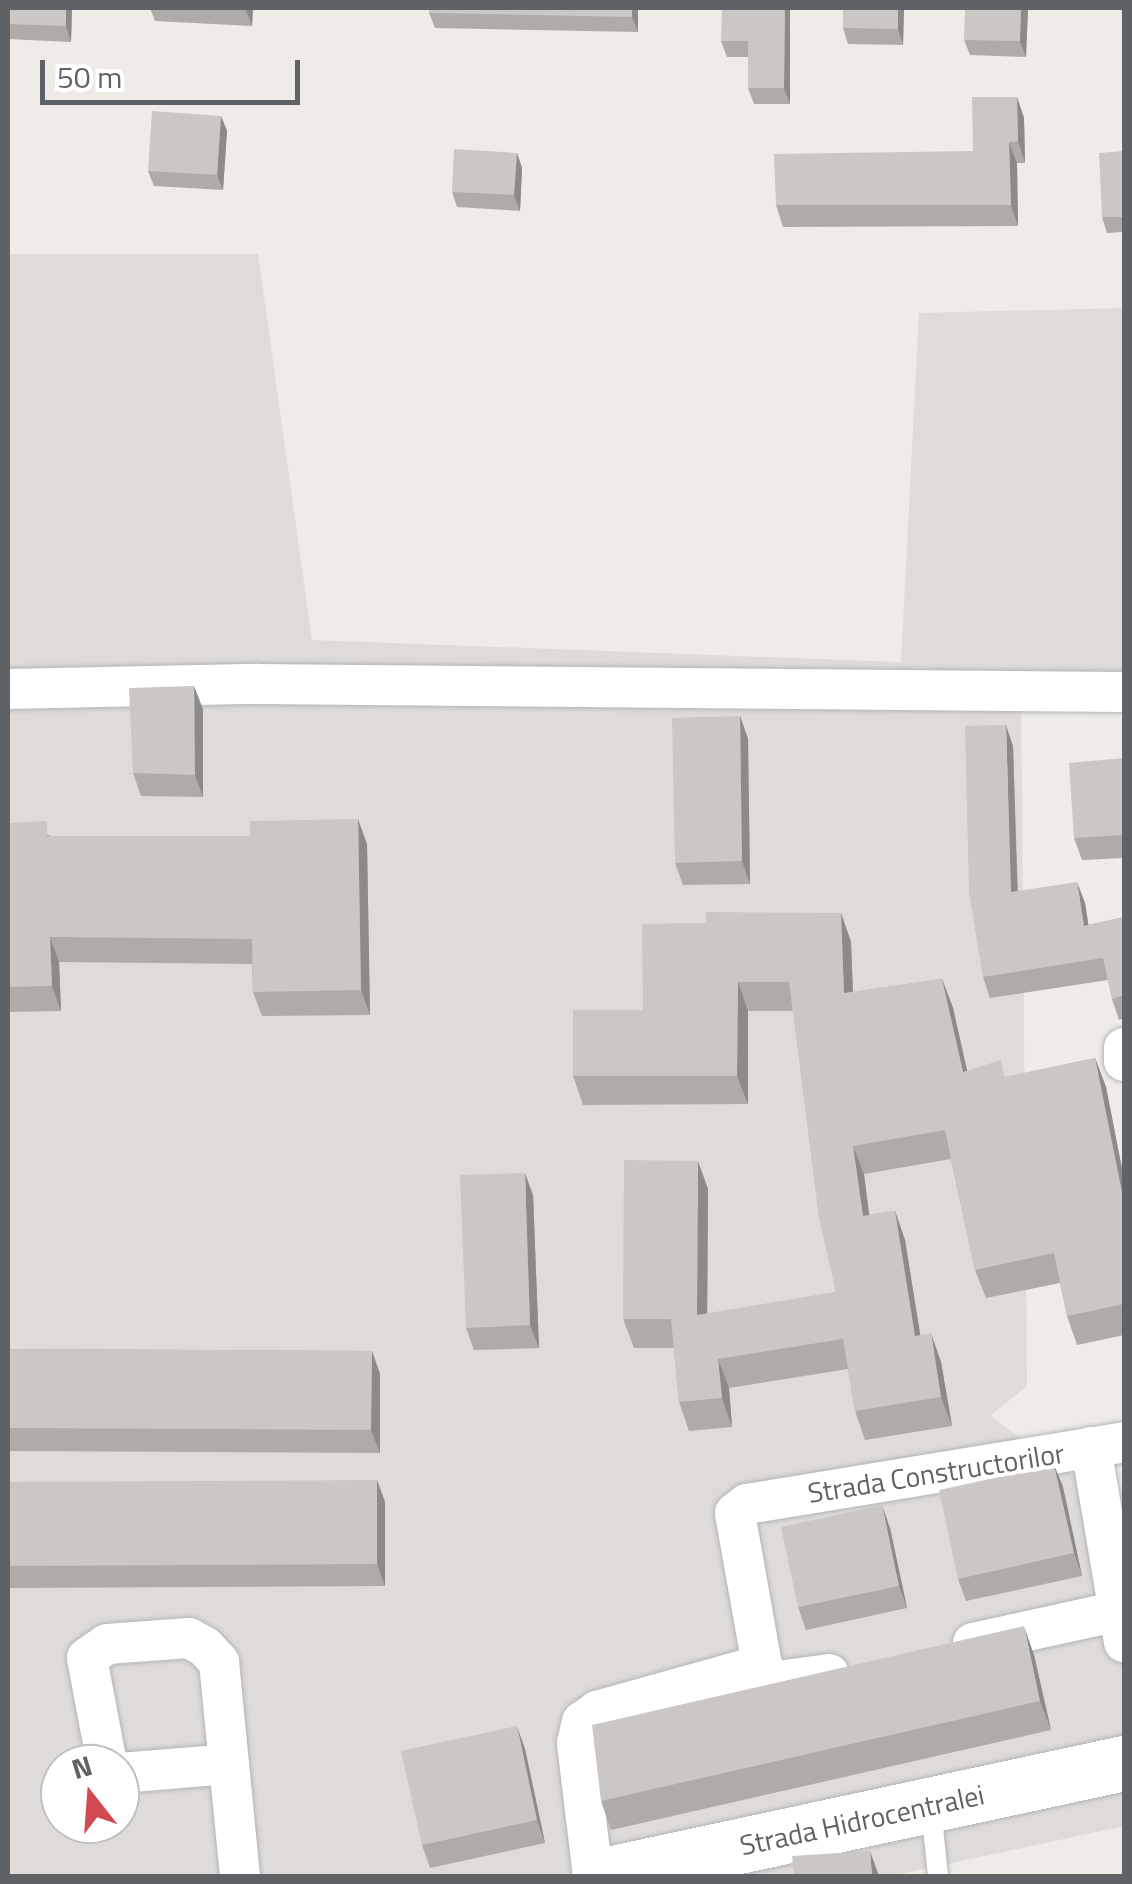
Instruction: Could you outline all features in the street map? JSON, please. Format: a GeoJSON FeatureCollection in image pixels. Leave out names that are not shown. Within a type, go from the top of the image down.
{"type":"FeatureCollection","features":[{"type":"Feature","properties":{"kind":"street"},"geometry":{"type":"LineString","coordinates":[[8,689],[257,684],[1124,692]]}},
{"type":"Feature","properties":{"kind":"street"},"geometry":{"type":"LineString","coordinates":[[1124,1048],[1124,1061]]}},
{"type":"Feature","properties":{"kind":"street"},"geometry":{"type":"LineString","coordinates":[[926,1653],[1122,1627],[1108,1445]]}},
{"type":"Feature","properties":{"kind":"street","name":"Strada Constructorilor"},"geometry":{"type":"LineString","coordinates":[[762,1665],[733,1529],[735,1513],[748,1504],[1108,1445]]}},
{"type":"Feature","properties":{"kind":"street"},"geometry":{"type":"LineString","coordinates":[[103,1744],[87,1658],[107,1644],[189,1638],[219,1662],[240,1876]]}},
{"type":"Feature","properties":{"kind":"street"},"geometry":{"type":"LineString","coordinates":[[596,1876],[577,1743],[582,1722],[597,1711],[762,1665],[771,1682],[790,1683],[868,1666]]}},
{"type":"Feature","properties":{"kind":"street"},"geometry":{"type":"LineString","coordinates":[[140,1771],[229,1764]]}},
{"type":"Feature","properties":{"kind":"street","name":"Strada Hidrocentralei"},"geometry":{"type":"LineString","coordinates":[[596,1876],[1124,1764]]}},
{"type":"Feature","properties":{"kind":"lane"},"geometry":{"type":"LineString","coordinates":[[931,1805],[938,1876]]}},
{"type":"Feature","properties":{"kind":"shaded area"},"geometry":{"type":"Polygon","coordinates":[[[8,254],[258,254],[312,640],[901,662],[919,313],[1124,308],[1124,672],[1021,673],[1027,1386],[990,1416],[1124,1512],[1124,1826],[891,1876],[8,1876],[8,254]]]}},
{"type":"Feature","properties":{"kind":"building"},"geometry":{"type":"Polygon","coordinates":[[[8,8],[66,8],[66,26],[8,24],[8,8]]]}},
{"type":"Feature","properties":{"kind":"building"},"geometry":{"type":"Polygon","coordinates":[[[429,8],[632,8],[632,17],[429,13],[429,8]]]}},
{"type":"Feature","properties":{"kind":"building"},"geometry":{"type":"Polygon","coordinates":[[[722,8],[785,8],[784,88],[748,88],[748,41],[721,41],[722,8]]]}},
{"type":"Feature","properties":{"kind":"building"},"geometry":{"type":"Polygon","coordinates":[[[843,8],[898,8],[898,29],[843,28],[843,8]]]}},
{"type":"Feature","properties":{"kind":"building"},"geometry":{"type":"Polygon","coordinates":[[[965,8],[1021,8],[1020,41],[964,40],[965,8]]]}},
{"type":"Feature","properties":{"kind":"building"},"geometry":{"type":"Polygon","coordinates":[[[972,97],[1017,97],[1018,141],[1009,142],[1011,205],[776,205],[774,154],[973,151],[972,97]]]}},
{"type":"Feature","properties":{"kind":"building"},"geometry":{"type":"Polygon","coordinates":[[[152,111],[221,116],[217,175],[148,171],[152,111]]]}},
{"type":"Feature","properties":{"kind":"building"},"geometry":{"type":"Polygon","coordinates":[[[454,149],[517,153],[514,195],[452,192],[454,149]]]}},
{"type":"Feature","properties":{"kind":"building"},"geometry":{"type":"Polygon","coordinates":[[[1124,151],[1124,217],[1102,217],[1099,153],[1124,151]]]}},
{"type":"Feature","properties":{"kind":"building"},"geometry":{"type":"Polygon","coordinates":[[[194,686],[195,775],[133,773],[129,688],[194,686]]]}},
{"type":"Feature","properties":{"kind":"building"},"geometry":{"type":"Polygon","coordinates":[[[740,716],[742,861],[675,863],[672,718],[740,716]]]}},
{"type":"Feature","properties":{"kind":"building"},"geometry":{"type":"Polygon","coordinates":[[[1006,725],[1011,892],[1077,882],[1084,926],[1124,917],[1124,995],[1112,999],[1103,958],[983,977],[969,892],[965,726],[1006,725]]]}},
{"type":"Feature","properties":{"kind":"building"},"geometry":{"type":"Polygon","coordinates":[[[1124,758],[1124,835],[1074,838],[1069,763],[1124,758]]]}},
{"type":"Feature","properties":{"kind":"building"},"geometry":{"type":"Polygon","coordinates":[[[358,819],[361,990],[253,992],[252,939],[50,937],[52,986],[8,987],[8,823],[47,821],[47,836],[250,836],[250,821],[358,819]]]}},
{"type":"Feature","properties":{"kind":"building"},"geometry":{"type":"Polygon","coordinates":[[[706,912],[841,913],[844,993],[942,979],[963,1072],[1001,1060],[1004,1077],[1095,1058],[1124,1202],[1124,1304],[1067,1316],[1054,1253],[975,1270],[945,1130],[853,1146],[863,1216],[895,1211],[915,1336],[931,1333],[941,1397],[855,1411],[843,1339],[718,1359],[722,1398],[679,1402],[671,1319],[623,1319],[624,1160],[698,1161],[697,1315],[836,1292],[819,1218],[789,982],[738,982],[737,1076],[573,1076],[573,1010],[643,1010],[642,924],[706,923],[706,912]]]}},
{"type":"Feature","properties":{"kind":"building"},"geometry":{"type":"Polygon","coordinates":[[[525,1173],[530,1325],[466,1328],[460,1175],[525,1173]]]}},
{"type":"Feature","properties":{"kind":"building"},"geometry":{"type":"Polygon","coordinates":[[[8,1349],[372,1351],[371,1430],[8,1428],[8,1349]]]}},
{"type":"Feature","properties":{"kind":"building"},"geometry":{"type":"Polygon","coordinates":[[[1054,1465],[1074,1553],[958,1579],[939,1490],[1054,1465]]]}},
{"type":"Feature","properties":{"kind":"building"},"geometry":{"type":"Polygon","coordinates":[[[377,1480],[377,1564],[8,1566],[8,1482],[377,1480]]]}},
{"type":"Feature","properties":{"kind":"building"},"geometry":{"type":"Polygon","coordinates":[[[882,1505],[899,1586],[798,1607],[781,1527],[882,1505]]]}},
{"type":"Feature","properties":{"kind":"building"},"geometry":{"type":"Polygon","coordinates":[[[1024,1626],[1040,1701],[601,1801],[592,1725],[1024,1626]]]}},
{"type":"Feature","properties":{"kind":"building"},"geometry":{"type":"Polygon","coordinates":[[[517,1726],[537,1820],[422,1845],[401,1751],[517,1726]]]}},
{"type":"Feature","properties":{"kind":"building"},"geometry":{"type":"Polygon","coordinates":[[[870,1851],[872,1876],[794,1876],[792,1856],[870,1851]]]}}]}
